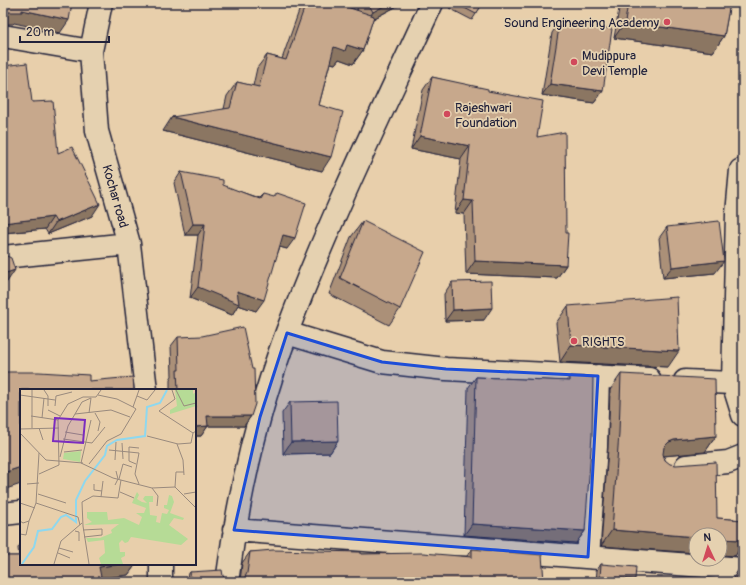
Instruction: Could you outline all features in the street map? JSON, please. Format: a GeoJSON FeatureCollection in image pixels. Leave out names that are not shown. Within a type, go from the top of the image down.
{"type":"FeatureCollection","features":[{"type":"Feature","properties":{"kind":"street","name":"Kochar road"},"geometry":{"type":"LineString","coordinates":[[101,3],[91,51],[97,131],[130,244],[146,389]]}},
{"type":"Feature","properties":{"kind":"street"},"geometry":{"type":"LineString","coordinates":[[227,582],[234,530],[260,417],[287,333],[346,192],[432,3]]}},
{"type":"Feature","properties":{"kind":"street"},"geometry":{"type":"LineString","coordinates":[[3,36],[91,51]]}},
{"type":"Feature","properties":{"kind":"street"},"geometry":{"type":"LineString","coordinates":[[741,170],[737,214],[733,383],[743,415]]}},
{"type":"Feature","properties":{"kind":"street"},"geometry":{"type":"LineString","coordinates":[[3,257],[130,244]]}},
{"type":"Feature","properties":{"kind":"street"},"geometry":{"type":"LineString","coordinates":[[287,333],[382,362],[446,369],[733,383]]}},
{"type":"Feature","properties":{"kind":"street"},"geometry":{"type":"LineString","coordinates":[[588,557],[596,447],[598,376]]}},
{"type":"Feature","properties":{"kind":"street"},"geometry":{"type":"LineString","coordinates":[[665,468],[728,462],[743,456]]}},
{"type":"Feature","properties":{"kind":"street"},"geometry":{"type":"LineString","coordinates":[[3,514],[20,512]]}},
{"type":"Feature","properties":{"kind":"street"},"geometry":{"type":"LineString","coordinates":[[234,530],[743,569]]}},
{"type":"Feature","properties":{"kind":"street"},"geometry":{"type":"LineString","coordinates":[[160,565],[161,582]]}},
{"type":"Feature","properties":{"kind":"highlighted area"},"geometry":{"type":"Polygon","coordinates":[[[287,333],[382,362],[446,369],[598,376],[588,557],[234,530],[260,417],[287,333]]]}},
{"type":"Feature","properties":{"kind":"building"},"geometry":{"type":"Polygon","coordinates":[[[3,3],[72,3],[69,20],[22,10],[22,12],[3,12],[3,3]]]}},
{"type":"Feature","properties":{"kind":"building"},"geometry":{"type":"Polygon","coordinates":[[[306,3],[335,3],[374,16],[363,50],[347,45],[345,51],[334,47],[319,105],[343,112],[331,157],[172,117],[230,108],[237,82],[259,87],[267,55],[286,60],[306,3]]]}},
{"type":"Feature","properties":{"kind":"building"},"geometry":{"type":"Polygon","coordinates":[[[368,3],[389,3],[373,12],[368,3]]]}},
{"type":"Feature","properties":{"kind":"building"},"geometry":{"type":"Polygon","coordinates":[[[455,3],[483,3],[476,14],[455,3]]]}},
{"type":"Feature","properties":{"kind":"building"},"geometry":{"type":"Polygon","coordinates":[[[628,3],[730,3],[724,36],[625,22],[628,3]]]}},
{"type":"Feature","properties":{"kind":"building","name":"Mudippura Devi Temple"},"geometry":{"type":"Polygon","coordinates":[[[560,21],[612,29],[603,91],[550,84],[560,21]]]}},
{"type":"Feature","properties":{"kind":"building"},"geometry":{"type":"Polygon","coordinates":[[[27,63],[32,102],[53,101],[58,153],[72,147],[100,204],[56,222],[53,217],[3,223],[3,66],[27,63]]]}},
{"type":"Feature","properties":{"kind":"building"},"geometry":{"type":"Polygon","coordinates":[[[432,77],[488,89],[488,91],[543,101],[537,137],[565,132],[566,233],[568,233],[566,265],[475,261],[473,201],[464,200],[470,146],[420,136],[432,77]]]}},
{"type":"Feature","properties":{"kind":"building"},"geometry":{"type":"Polygon","coordinates":[[[181,172],[223,180],[223,185],[260,199],[263,194],[274,197],[277,193],[306,203],[295,238],[283,235],[264,300],[237,291],[239,304],[198,287],[205,224],[193,224],[181,172]]]}},
{"type":"Feature","properties":{"kind":"building"},"geometry":{"type":"Polygon","coordinates":[[[363,221],[425,252],[400,309],[340,278],[363,221]]]}},
{"type":"Feature","properties":{"kind":"building"},"geometry":{"type":"Polygon","coordinates":[[[719,221],[724,261],[672,267],[667,227],[719,221]]]}},
{"type":"Feature","properties":{"kind":"building"},"geometry":{"type":"Polygon","coordinates":[[[3,254],[11,258],[15,270],[3,274],[3,254]]]}},
{"type":"Feature","properties":{"kind":"building"},"geometry":{"type":"Polygon","coordinates":[[[491,281],[492,308],[453,310],[452,282],[491,281]]]}},
{"type":"Feature","properties":{"kind":"building"},"geometry":{"type":"Polygon","coordinates":[[[677,297],[679,351],[571,345],[568,306],[677,297]]]}},
{"type":"Feature","properties":{"kind":"building"},"geometry":{"type":"Polygon","coordinates":[[[243,327],[252,369],[254,369],[255,404],[251,416],[207,416],[208,426],[196,427],[196,389],[178,389],[178,337],[202,336],[243,327]]]}},
{"type":"Feature","properties":{"kind":"building"},"geometry":{"type":"Polygon","coordinates":[[[3,372],[39,372],[89,375],[89,381],[133,377],[134,389],[20,389],[20,467],[3,473],[3,372]]]}},
{"type":"Feature","properties":{"kind":"building"},"geometry":{"type":"Polygon","coordinates":[[[621,374],[715,379],[716,436],[674,440],[669,442],[664,447],[663,454],[665,460],[670,464],[676,465],[716,462],[717,518],[743,520],[743,540],[728,539],[728,527],[688,527],[688,536],[612,530],[619,433],[621,374]]]}},
{"type":"Feature","properties":{"kind":"building"},"geometry":{"type":"Polygon","coordinates":[[[570,376],[593,377],[592,435],[585,531],[472,524],[476,377],[570,381],[570,376]]]}},
{"type":"Feature","properties":{"kind":"building"},"geometry":{"type":"Polygon","coordinates":[[[337,401],[338,441],[291,442],[290,402],[337,401]]]}},
{"type":"Feature","properties":{"kind":"building"},"geometry":{"type":"Polygon","coordinates":[[[472,549],[542,555],[544,581],[240,582],[244,579],[247,573],[250,552],[273,550],[361,552],[361,554],[423,553],[472,557],[472,549]]]}},
{"type":"Feature","properties":{"kind":"building"},"geometry":{"type":"Polygon","coordinates":[[[3,556],[20,556],[20,565],[114,565],[99,567],[102,582],[3,582],[3,556]]]}},
{"type":"Feature","properties":{"kind":"building"},"geometry":{"type":"Polygon","coordinates":[[[601,564],[636,567],[635,579],[600,577],[601,564]]]}},
{"type":"Feature","properties":{"kind":"building"},"geometry":{"type":"Polygon","coordinates":[[[739,569],[743,570],[743,582],[736,582],[739,569]]]}},
{"type":"Feature","properties":{"kind":"building"},"geometry":{"type":"Polygon","coordinates":[[[222,570],[223,576],[230,582],[191,582],[190,572],[222,570]]]}},
{"type":"Feature","properties":{"kind":"place","name":"Sound Engineering Academy"},"geometry":{"type":"Point","coordinates":[667,22]}},
{"type":"Feature","properties":{"kind":"place","name":"Mudippura Devi Temple"},"geometry":{"type":"Point","coordinates":[574,62]}},
{"type":"Feature","properties":{"kind":"place","name":"Rajeshwari Foundation"},"geometry":{"type":"Point","coordinates":[447,114]}},
{"type":"Feature","properties":{"kind":"place","name":"RIGHTS"},"geometry":{"type":"Point","coordinates":[574,341]}}]}
